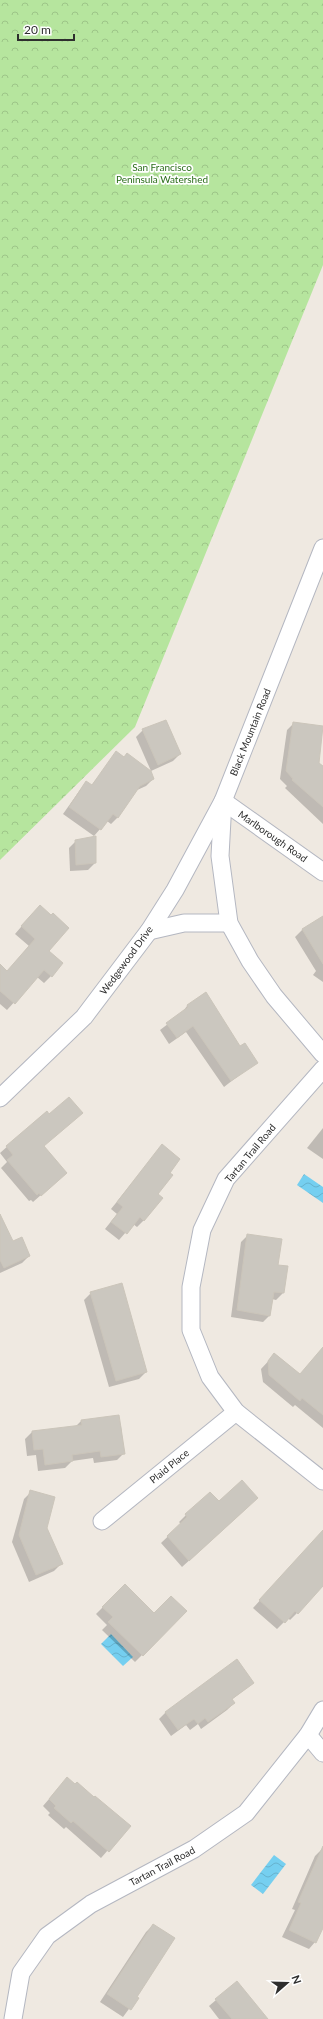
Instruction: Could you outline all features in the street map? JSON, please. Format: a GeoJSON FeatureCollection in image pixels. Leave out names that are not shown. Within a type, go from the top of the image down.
{"type":"FeatureCollection","features":[{"type":"Feature","properties":{"kind":"street","name":"Black Mountain Road"},"geometry":{"type":"LineString","coordinates":[[323,548],[223,801],[220,856],[229,923],[250,961],[274,996],[323,1054]]}},
{"type":"Feature","properties":{"kind":"street","name":"Marlborough Road"},"geometry":{"type":"LineString","coordinates":[[223,801],[323,872]]}},
{"type":"Feature","properties":{"kind":"street","name":"Wedgewood Drive"},"geometry":{"type":"LineString","coordinates":[[0,1098],[84,1017],[149,930],[175,890],[223,801]]}},
{"type":"Feature","properties":{"kind":"street"},"geometry":{"type":"LineString","coordinates":[[149,930],[184,923],[229,923]]}},
{"type":"Feature","properties":{"kind":"street","name":"Tartan Trail Road"},"geometry":{"type":"LineString","coordinates":[[323,1070],[226,1179],[202,1230],[191,1287],[191,1330],[210,1377],[236,1412],[323,1481]]}},
{"type":"Feature","properties":{"kind":"street","name":"Plaid Place"},"geometry":{"type":"LineString","coordinates":[[102,1521],[236,1412]]}},
{"type":"Feature","properties":{"kind":"street","name":"Tartan Trail Road"},"geometry":{"type":"LineString","coordinates":[[13,2019],[21,1973],[47,1936],[91,1904],[194,1849],[246,1813],[308,1735],[323,1710]]}},
{"type":"Feature","properties":{"kind":"street"},"geometry":{"type":"LineString","coordinates":[[308,1735],[323,1753]]}},
{"type":"Feature","properties":{"kind":"green space","name":"San Francisco Peninsula Watershed"},"geometry":{"type":"Polygon","coordinates":[[[0,0],[323,0],[323,265],[135,727],[0,860],[0,0]]]}},
{"type":"Feature","properties":{"kind":"water"},"geometry":{"type":"Polygon","coordinates":[[[304,1174],[323,1187],[323,1203],[297,1185],[304,1174]]]}},
{"type":"Feature","properties":{"kind":"water"},"geometry":{"type":"Polygon","coordinates":[[[111,1634],[133,1657],[123,1666],[101,1644],[111,1634]]]}},
{"type":"Feature","properties":{"kind":"water"},"geometry":{"type":"Polygon","coordinates":[[[274,1855],[286,1864],[263,1894],[251,1885],[274,1855]]]}},
{"type":"Feature","properties":{"kind":"building"},"geometry":{"type":"Polygon","coordinates":[[[166,720],[181,754],[158,765],[142,729],[166,720]]]}},
{"type":"Feature","properties":{"kind":"building"},"geometry":{"type":"Polygon","coordinates":[[[293,722],[323,726],[319,763],[323,766],[323,807],[292,780],[293,779],[286,771],[293,722]]]}},
{"type":"Feature","properties":{"kind":"building"},"geometry":{"type":"Polygon","coordinates":[[[116,751],[124,757],[127,753],[151,771],[154,779],[140,786],[118,818],[113,814],[101,830],[69,807],[86,781],[92,785],[116,751]]]}},
{"type":"Feature","properties":{"kind":"building"},"geometry":{"type":"Polygon","coordinates":[[[96,836],[96,863],[76,865],[75,840],[96,836]]]}},
{"type":"Feature","properties":{"kind":"building"},"geometry":{"type":"Polygon","coordinates":[[[40,905],[51,915],[53,913],[69,928],[49,951],[63,963],[52,977],[44,970],[15,1004],[0,991],[0,964],[7,971],[35,939],[21,926],[40,905]]]}},
{"type":"Feature","properties":{"kind":"building"},"geometry":{"type":"Polygon","coordinates":[[[323,916],[323,964],[302,929],[323,916]]]}},
{"type":"Feature","properties":{"kind":"building"},"geometry":{"type":"Polygon","coordinates":[[[206,992],[240,1046],[245,1043],[258,1063],[231,1081],[193,1026],[177,1038],[166,1023],[188,1007],[187,1005],[206,992]]]}},
{"type":"Feature","properties":{"kind":"building"},"geometry":{"type":"Polygon","coordinates":[[[69,1097],[83,1113],[44,1146],[67,1173],[41,1196],[39,1193],[37,1195],[7,1160],[13,1155],[6,1146],[47,1111],[49,1114],[69,1097]]]}},
{"type":"Feature","properties":{"kind":"building"},"geometry":{"type":"Polygon","coordinates":[[[162,1144],[180,1159],[170,1173],[173,1175],[158,1194],[163,1198],[144,1221],[140,1217],[127,1234],[111,1222],[123,1207],[117,1202],[162,1144]]]}},
{"type":"Feature","properties":{"kind":"building"},"geometry":{"type":"Polygon","coordinates":[[[0,1214],[13,1241],[22,1237],[30,1256],[4,1268],[0,1260],[0,1214]]]}},
{"type":"Feature","properties":{"kind":"building"},"geometry":{"type":"Polygon","coordinates":[[[247,1234],[282,1239],[278,1265],[288,1266],[284,1293],[274,1292],[270,1316],[237,1310],[247,1234]]]}},
{"type":"Feature","properties":{"kind":"building"},"geometry":{"type":"Polygon","coordinates":[[[122,1283],[147,1372],[116,1381],[90,1292],[122,1283]]]}},
{"type":"Feature","properties":{"kind":"building"},"geometry":{"type":"Polygon","coordinates":[[[323,1347],[323,1415],[302,1398],[300,1401],[269,1375],[268,1361],[274,1353],[300,1374],[323,1347]]]}},
{"type":"Feature","properties":{"kind":"building"},"geometry":{"type":"Polygon","coordinates":[[[119,1415],[125,1454],[101,1457],[100,1451],[72,1455],[73,1461],[45,1465],[43,1449],[34,1450],[32,1431],[82,1425],[81,1420],[119,1415]]]}},
{"type":"Feature","properties":{"kind":"building"},"geometry":{"type":"Polygon","coordinates":[[[242,1480],[258,1498],[189,1561],[167,1536],[187,1517],[185,1514],[210,1492],[219,1501],[242,1480]]]}},
{"type":"Feature","properties":{"kind":"building"},"geometry":{"type":"Polygon","coordinates":[[[30,1490],[55,1497],[47,1528],[63,1564],[36,1575],[19,1535],[30,1490]]]}},
{"type":"Feature","properties":{"kind":"building"},"geometry":{"type":"Polygon","coordinates":[[[323,1530],[323,1586],[298,1614],[295,1611],[285,1623],[259,1600],[323,1530]]]}},
{"type":"Feature","properties":{"kind":"building"},"geometry":{"type":"Polygon","coordinates":[[[125,1584],[154,1613],[171,1596],[187,1611],[143,1656],[108,1622],[113,1617],[102,1607],[125,1584]]]}},
{"type":"Feature","properties":{"kind":"building"},"geometry":{"type":"Polygon","coordinates":[[[237,1659],[254,1683],[232,1699],[235,1703],[208,1722],[205,1718],[198,1724],[194,1719],[178,1730],[165,1712],[237,1659]]]}},
{"type":"Feature","properties":{"kind":"building"},"geometry":{"type":"Polygon","coordinates":[[[67,1777],[75,1784],[77,1782],[131,1826],[109,1852],[73,1821],[71,1823],[54,1808],[56,1806],[49,1799],[67,1777]]]}},
{"type":"Feature","properties":{"kind":"building"},"geometry":{"type":"Polygon","coordinates":[[[323,1846],[323,1928],[316,1943],[289,1930],[301,1903],[298,1902],[323,1846]]]}},
{"type":"Feature","properties":{"kind":"building"},"geometry":{"type":"Polygon","coordinates":[[[153,1924],[175,1938],[137,1997],[139,1998],[131,2010],[107,1994],[153,1924]]]}},
{"type":"Feature","properties":{"kind":"building"},"geometry":{"type":"Polygon","coordinates":[[[237,1981],[268,2019],[232,2019],[215,1999],[237,1981]]]}}]}
